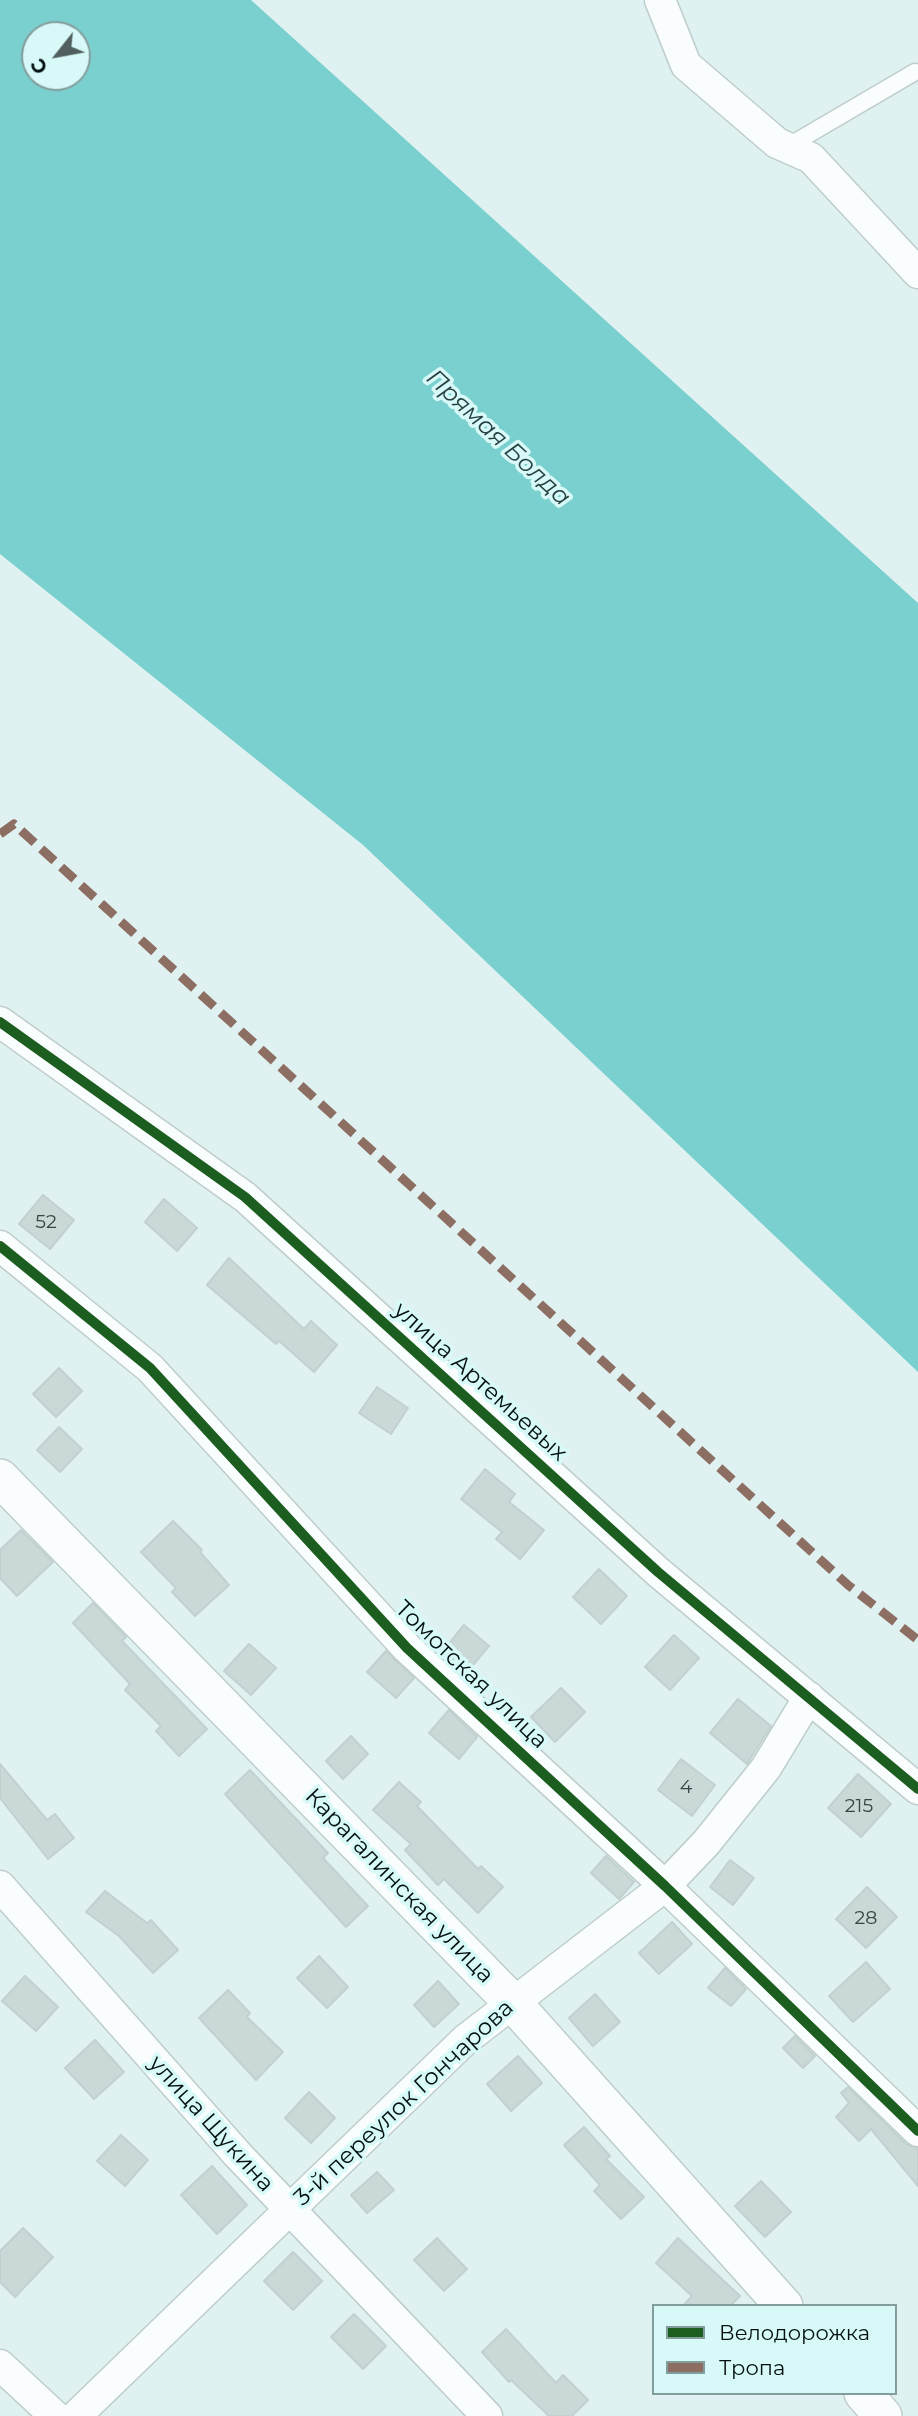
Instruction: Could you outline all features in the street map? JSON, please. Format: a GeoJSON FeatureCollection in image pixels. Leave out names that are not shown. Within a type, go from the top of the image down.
{"type":"FeatureCollection","features":[{"type":"Feature","properties":{"kind":"street"},"geometry":{"type":"LineString","coordinates":[[660,0],[686,65],[777,143],[811,158],[917,271]]}},
{"type":"Feature","properties":{"kind":"street","name":"улица Артемьевых"},"geometry":{"type":"LineString","coordinates":[[0,1022],[245,1197],[658,1572],[918,1789]]}},
{"type":"Feature","properties":{"kind":"street","name":"Томотская улица"},"geometry":{"type":"LineString","coordinates":[[0,1246],[150,1368],[407,1648],[665,1886],[918,2131]]}},
{"type":"Feature","properties":{"kind":"street","name":"Карагалинская улица"},"geometry":{"type":"LineString","coordinates":[[0,1478],[512,2002],[782,2304]]}},
{"type":"Feature","properties":{"kind":"street","name":"3-й переулок Гончарова"},"geometry":{"type":"LineString","coordinates":[[76,2416],[465,2040],[665,1886],[706,1843],[766,1768],[809,1697]]}},
{"type":"Feature","properties":{"kind":"street","name":"улица Щукина"},"geometry":{"type":"LineString","coordinates":[[0,1886],[229,2145],[487,2416]]}},
{"type":"Feature","properties":{"kind":"street"},"geometry":{"type":"LineString","coordinates":[[0,2365],[55,2416]]}},
{"type":"Feature","properties":{"kind":"street"},"geometry":{"type":"LineString","coordinates":[[865,2395],[883,2416]]}},
{"type":"Feature","properties":{"kind":"lane"},"geometry":{"type":"LineString","coordinates":[[787,147],[915,72]]}},
{"type":"Feature","properties":{"kind":"water","name":"Прямая Болда"},"geometry":{"type":"Polygon","coordinates":[[[0,0],[251,0],[918,603],[918,1372],[363,845],[0,554],[0,0]]]}},
{"type":"Feature","properties":{"kind":"building"},"geometry":{"type":"Polygon","coordinates":[[[43,1195],[74,1220],[50,1249],[19,1224],[43,1195]]]}},
{"type":"Feature","properties":{"kind":"building"},"geometry":{"type":"Polygon","coordinates":[[[164,1199],[197,1228],[177,1251],[145,1222],[164,1199]]]}},
{"type":"Feature","properties":{"kind":"building"},"geometry":{"type":"Polygon","coordinates":[[[229,1258],[304,1329],[311,1321],[337,1345],[314,1372],[279,1341],[276,1344],[207,1285],[229,1258]]]}},
{"type":"Feature","properties":{"kind":"building"},"geometry":{"type":"Polygon","coordinates":[[[59,1368],[82,1391],[56,1417],[33,1394],[59,1368]]]}},
{"type":"Feature","properties":{"kind":"building"},"geometry":{"type":"Polygon","coordinates":[[[377,1387],[408,1408],[391,1434],[359,1413],[377,1387]]]}},
{"type":"Feature","properties":{"kind":"building"},"geometry":{"type":"Polygon","coordinates":[[[59,1427],[82,1449],[60,1472],[37,1450],[59,1427]]]}},
{"type":"Feature","properties":{"kind":"building"},"geometry":{"type":"Polygon","coordinates":[[[485,1469],[515,1494],[509,1502],[544,1530],[520,1559],[496,1539],[502,1532],[461,1499],[485,1469]]]}},
{"type":"Feature","properties":{"kind":"building"},"geometry":{"type":"Polygon","coordinates":[[[173,1521],[202,1550],[200,1552],[229,1585],[195,1616],[172,1592],[176,1588],[141,1552],[173,1521]]]}},
{"type":"Feature","properties":{"kind":"building"},"geometry":{"type":"Polygon","coordinates":[[[21,1530],[53,1562],[17,1596],[0,1578],[0,1550],[21,1530]]]}},
{"type":"Feature","properties":{"kind":"building"},"geometry":{"type":"Polygon","coordinates":[[[599,1569],[627,1596],[601,1624],[573,1597],[599,1569]]]}},
{"type":"Feature","properties":{"kind":"building"},"geometry":{"type":"Polygon","coordinates":[[[93,1603],[126,1637],[122,1641],[207,1729],[179,1756],[156,1731],[161,1726],[125,1690],[130,1684],[73,1623],[93,1603]]]}},
{"type":"Feature","properties":{"kind":"building"},"geometry":{"type":"Polygon","coordinates":[[[464,1625],[489,1646],[467,1672],[443,1651],[464,1625]]]}},
{"type":"Feature","properties":{"kind":"building"},"geometry":{"type":"Polygon","coordinates":[[[674,1635],[699,1658],[670,1690],[645,1667],[674,1635]]]}},
{"type":"Feature","properties":{"kind":"building"},"geometry":{"type":"Polygon","coordinates":[[[249,1644],[276,1668],[251,1695],[224,1671],[249,1644]]]}},
{"type":"Feature","properties":{"kind":"building"},"geometry":{"type":"Polygon","coordinates":[[[386,1651],[414,1678],[396,1698],[367,1672],[386,1651]]]}},
{"type":"Feature","properties":{"kind":"building"},"geometry":{"type":"Polygon","coordinates":[[[561,1688],[585,1712],[555,1742],[531,1717],[561,1688]]]}},
{"type":"Feature","properties":{"kind":"building"},"geometry":{"type":"Polygon","coordinates":[[[738,1699],[771,1726],[747,1764],[710,1733],[738,1699]]]}},
{"type":"Feature","properties":{"kind":"building"},"geometry":{"type":"Polygon","coordinates":[[[449,1710],[477,1737],[459,1759],[429,1733],[449,1710]]]}},
{"type":"Feature","properties":{"kind":"building"},"geometry":{"type":"Polygon","coordinates":[[[351,1736],[368,1754],[343,1779],[326,1761],[351,1736]]]}},
{"type":"Feature","properties":{"kind":"building"},"geometry":{"type":"Polygon","coordinates":[[[681,1759],[715,1785],[692,1816],[658,1790],[681,1759]]]}},
{"type":"Feature","properties":{"kind":"building"},"geometry":{"type":"Polygon","coordinates":[[[0,1764],[47,1820],[55,1814],[74,1838],[48,1859],[0,1798],[0,1764]]]}},
{"type":"Feature","properties":{"kind":"building"},"geometry":{"type":"Polygon","coordinates":[[[250,1770],[328,1853],[323,1858],[368,1906],[346,1927],[225,1794],[250,1770]]]}},
{"type":"Feature","properties":{"kind":"building"},"geometry":{"type":"Polygon","coordinates":[[[858,1774],[891,1804],[861,1837],[828,1808],[858,1774]]]}},
{"type":"Feature","properties":{"kind":"building"},"geometry":{"type":"Polygon","coordinates":[[[399,1782],[421,1802],[417,1806],[478,1869],[481,1866],[503,1887],[478,1913],[444,1879],[438,1885],[405,1850],[411,1844],[373,1810],[399,1782]]]}},
{"type":"Feature","properties":{"kind":"building"},"geometry":{"type":"Polygon","coordinates":[[[606,1856],[634,1882],[619,1899],[591,1873],[606,1856]]]}},
{"type":"Feature","properties":{"kind":"building"},"geometry":{"type":"Polygon","coordinates":[[[730,1860],[754,1878],[733,1905],[710,1887],[730,1860]]]}},
{"type":"Feature","properties":{"kind":"building"},"geometry":{"type":"Polygon","coordinates":[[[867,1887],[897,1917],[866,1948],[836,1919],[867,1887]]]}},
{"type":"Feature","properties":{"kind":"building"},"geometry":{"type":"Polygon","coordinates":[[[105,1891],[147,1923],[151,1920],[178,1950],[153,1973],[119,1936],[86,1912],[105,1891]]]}},
{"type":"Feature","properties":{"kind":"building"},"geometry":{"type":"Polygon","coordinates":[[[672,1922],[692,1944],[659,1974],[639,1953],[672,1922]]]}},
{"type":"Feature","properties":{"kind":"building"},"geometry":{"type":"Polygon","coordinates":[[[319,1956],[348,1987],[327,2008],[297,1978],[319,1956]]]}},
{"type":"Feature","properties":{"kind":"building"},"geometry":{"type":"Polygon","coordinates":[[[866,1962],[890,1989],[853,2022],[829,1996],[866,1962]]]}},
{"type":"Feature","properties":{"kind":"building"},"geometry":{"type":"Polygon","coordinates":[[[725,1968],[746,1989],[731,2006],[708,1988],[725,1968]]]}},
{"type":"Feature","properties":{"kind":"building"},"geometry":{"type":"Polygon","coordinates":[[[25,1976],[58,2007],[36,2031],[2,2001],[25,1976]]]}},
{"type":"Feature","properties":{"kind":"building"},"geometry":{"type":"Polygon","coordinates":[[[438,1981],[459,2004],[434,2027],[414,2005],[438,1981]]]}},
{"type":"Feature","properties":{"kind":"building"},"geometry":{"type":"Polygon","coordinates":[[[228,1990],[250,2013],[247,2017],[283,2052],[256,2080],[199,2018],[228,1990]]]}},
{"type":"Feature","properties":{"kind":"building"},"geometry":{"type":"Polygon","coordinates":[[[595,1994],[620,2022],[593,2046],[569,2018],[595,1994]]]}},
{"type":"Feature","properties":{"kind":"building"},"geometry":{"type":"Polygon","coordinates":[[[795,2036],[815,2056],[803,2068],[783,2048],[795,2036]]]}},
{"type":"Feature","properties":{"kind":"building"},"geometry":{"type":"Polygon","coordinates":[[[95,2040],[124,2072],[94,2099],[65,2068],[95,2040]]]}},
{"type":"Feature","properties":{"kind":"building"},"geometry":{"type":"Polygon","coordinates":[[[518,2056],[542,2083],[511,2111],[487,2084],[518,2056]]]}},
{"type":"Feature","properties":{"kind":"building"},"geometry":{"type":"Polygon","coordinates":[[[848,2087],[906,2144],[918,2148],[918,2186],[871,2129],[859,2141],[836,2117],[849,2103],[841,2093],[848,2087]]]}},
{"type":"Feature","properties":{"kind":"building"},"geometry":{"type":"Polygon","coordinates":[[[309,2092],[335,2118],[311,2143],[285,2118],[309,2092]]]}},
{"type":"Feature","properties":{"kind":"building"},"geometry":{"type":"Polygon","coordinates":[[[584,2127],[610,2156],[606,2159],[644,2197],[621,2219],[594,2191],[600,2185],[564,2145],[584,2127]]]}},
{"type":"Feature","properties":{"kind":"building"},"geometry":{"type":"Polygon","coordinates":[[[121,2135],[148,2160],[125,2186],[97,2161],[121,2135]]]}},
{"type":"Feature","properties":{"kind":"building"},"geometry":{"type":"Polygon","coordinates":[[[212,2166],[247,2205],[217,2234],[181,2195],[212,2166]]]}},
{"type":"Feature","properties":{"kind":"building"},"geometry":{"type":"Polygon","coordinates":[[[377,2172],[394,2190],[367,2213],[351,2195],[377,2172]]]}},
{"type":"Feature","properties":{"kind":"building"},"geometry":{"type":"Polygon","coordinates":[[[761,2181],[791,2212],[765,2237],[735,2206],[761,2181]]]}},
{"type":"Feature","properties":{"kind":"building"},"geometry":{"type":"Polygon","coordinates":[[[23,2228],[53,2257],[15,2297],[0,2282],[0,2251],[23,2228]]]}},
{"type":"Feature","properties":{"kind":"building"},"geometry":{"type":"Polygon","coordinates":[[[437,2238],[467,2269],[444,2291],[414,2260],[437,2238]]]}},
{"type":"Feature","properties":{"kind":"building"},"geometry":{"type":"Polygon","coordinates":[[[678,2238],[740,2296],[732,2304],[685,2304],[692,2296],[656,2263],[678,2238]]]}},
{"type":"Feature","properties":{"kind":"building"},"geometry":{"type":"Polygon","coordinates":[[[293,2252],[322,2281],[293,2310],[264,2281],[293,2252]]]}},
{"type":"Feature","properties":{"kind":"building"},"geometry":{"type":"Polygon","coordinates":[[[354,2314],[386,2346],[363,2369],[331,2337],[354,2314]]]}},
{"type":"Feature","properties":{"kind":"building"},"geometry":{"type":"Polygon","coordinates":[[[506,2329],[556,2383],[563,2375],[588,2400],[572,2416],[549,2416],[511,2380],[509,2382],[482,2352],[506,2329]]]}},
{"type":"Feature","properties":{"kind":"marked path"},"geometry":{"type":"LineString","coordinates":[[0,834],[14,824],[848,1585],[918,1640]]}},
{"type":"Feature","properties":{"kind":"cycle path"},"geometry":{"type":"LineString","coordinates":[[0,1022],[245,1197],[658,1572],[918,1789]]}},
{"type":"Feature","properties":{"kind":"cycle path"},"geometry":{"type":"LineString","coordinates":[[0,1246],[150,1368],[407,1648],[665,1886],[918,2131]]}}]}
